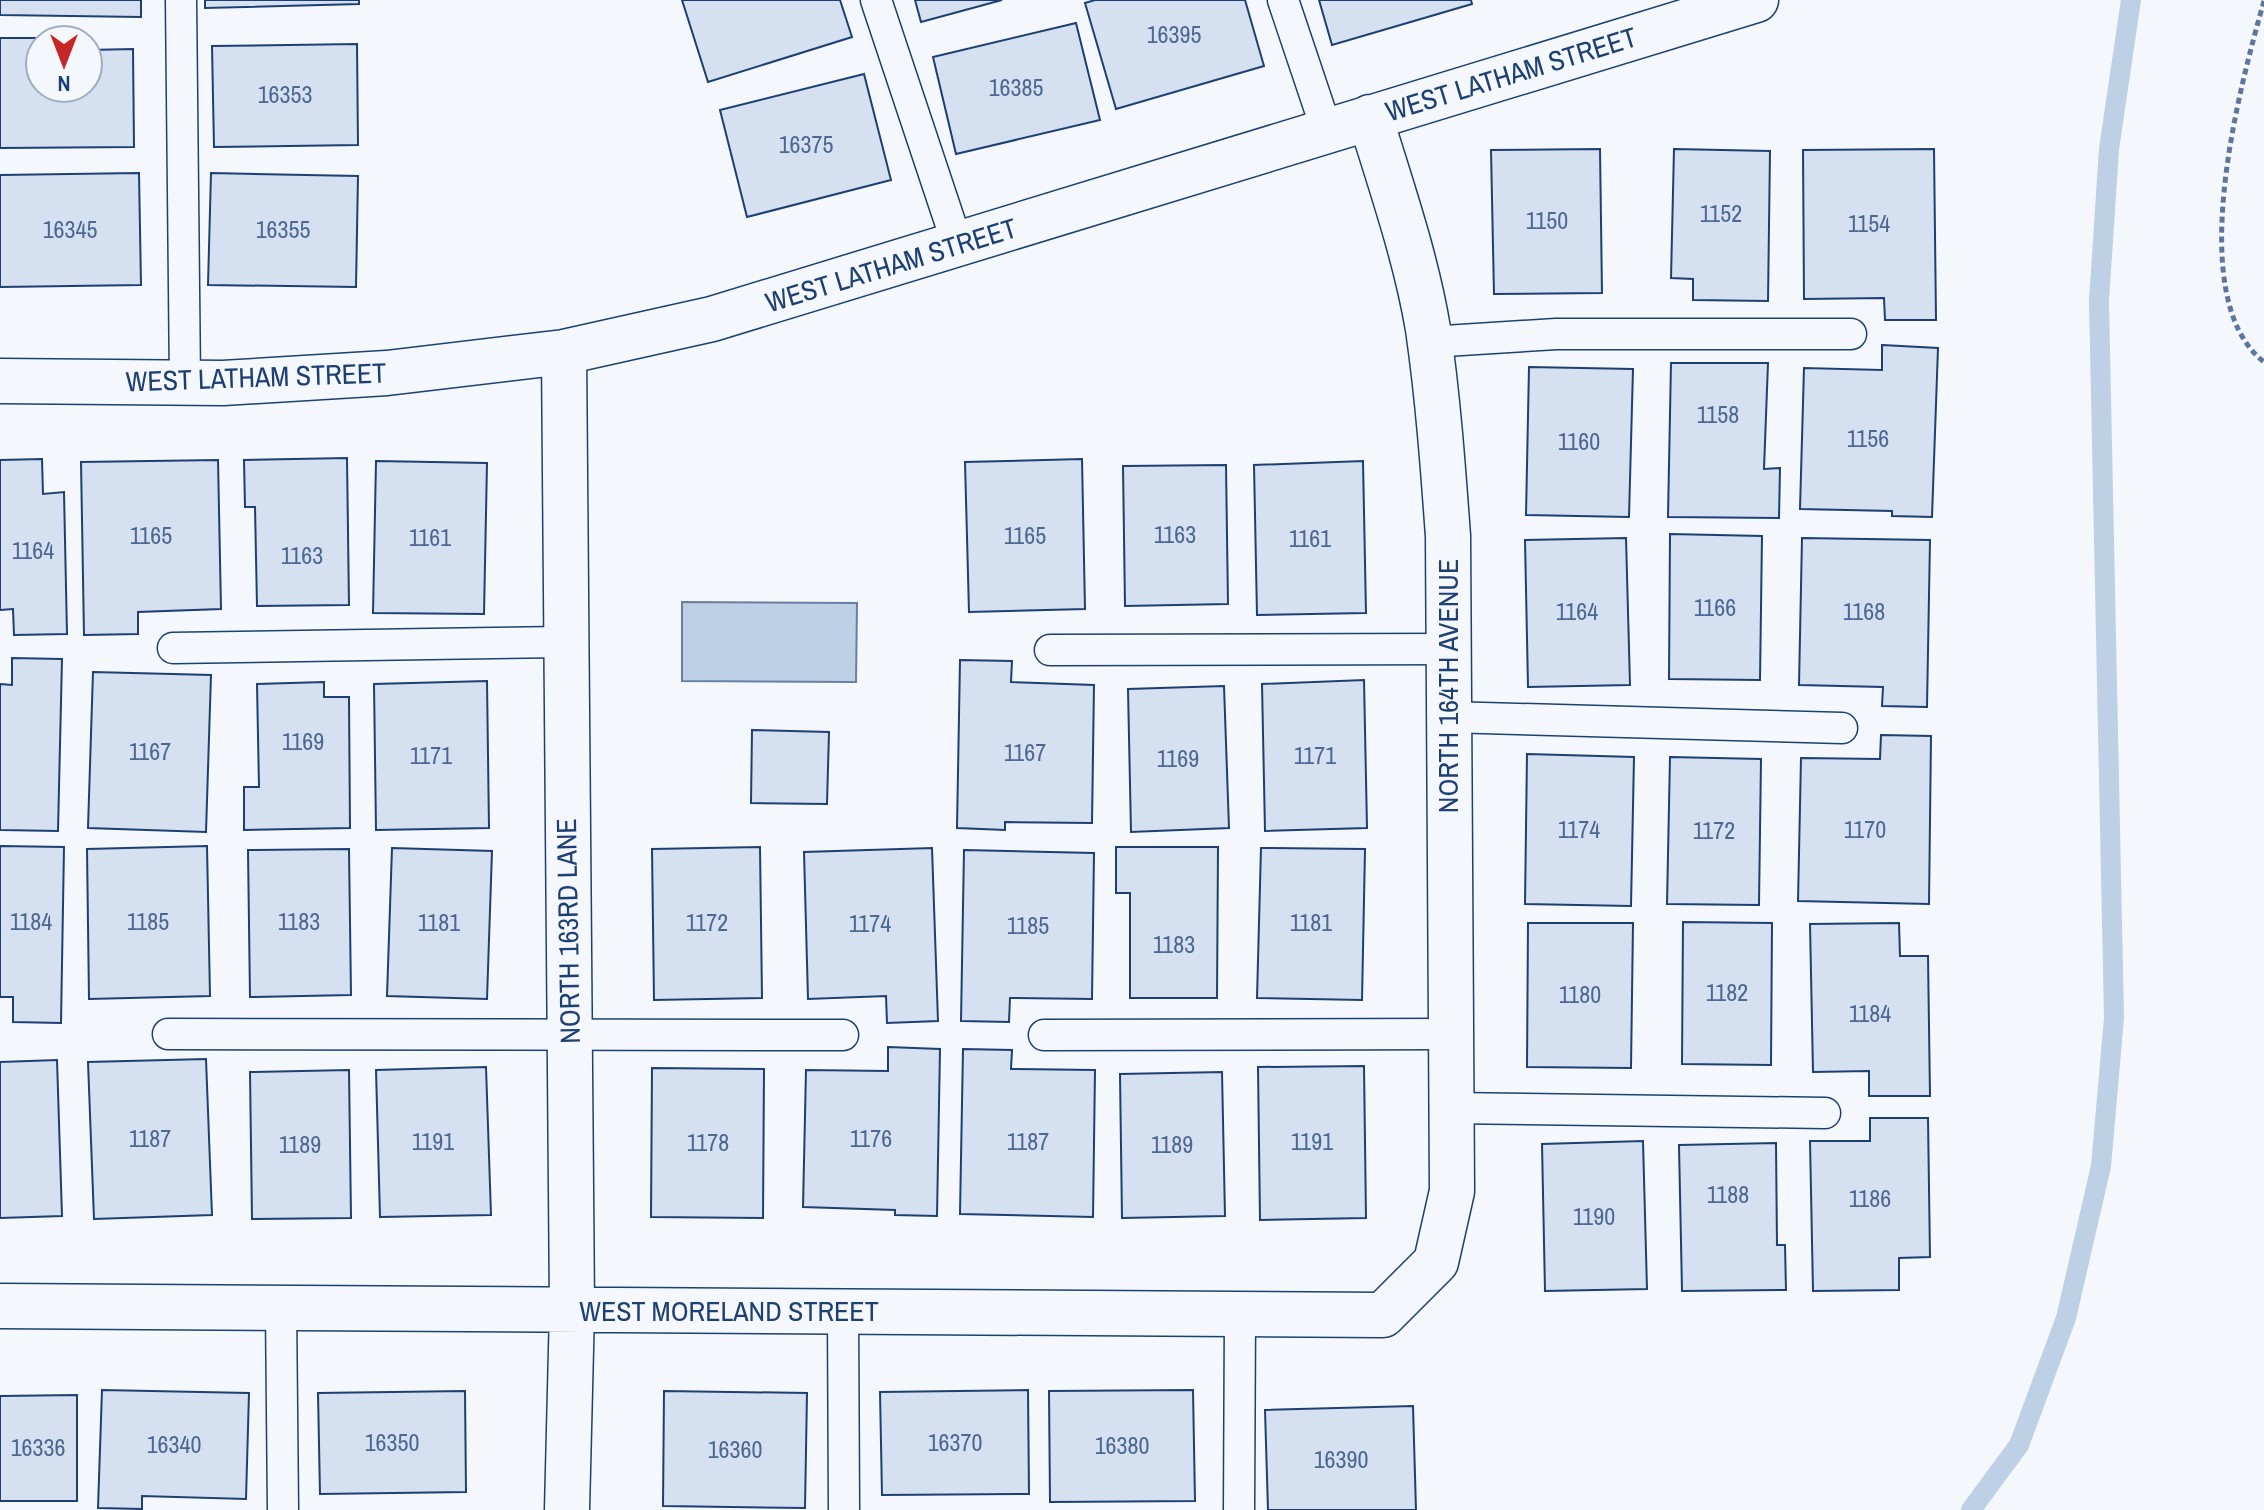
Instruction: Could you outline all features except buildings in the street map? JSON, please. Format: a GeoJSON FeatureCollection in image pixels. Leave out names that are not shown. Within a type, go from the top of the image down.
{"type":"FeatureCollection","features":[{"type":"Feature","properties":{"kind":"street","name":"WEST LATHAM STREET"},"geometry":{"type":"LineString","coordinates":[[0,381],[185,383],[387,373],[564,352],[712,319],[1327,131],[1691,10],[1756,0]]}},
{"type":"Feature","properties":{"kind":"street","name":"NORTH 164TH AVENUE"},"geometry":{"type":"LineString","coordinates":[[1370,117],[1407,240],[1429,342],[1441,431],[1448,536],[1452,1191],[1436,1262]]}},
{"type":"Feature","properties":{"kind":"street","name":"NORTH 163RD LANE"},"geometry":{"type":"LineString","coordinates":[[564,352],[572,1309],[567,1510]]}},
{"type":"Feature","properties":{"kind":"street","name":"WEST MORELAND STREET"},"geometry":{"type":"LineString","coordinates":[[0,1306],[1383,1315],[1436,1262]]}},
{"type":"Feature","properties":{"kind":"lane"},"geometry":{"type":"LineString","coordinates":[[181,0],[185,383]]}},
{"type":"Feature","properties":{"kind":"lane"},"geometry":{"type":"LineString","coordinates":[[876,0],[958,246]]}},
{"type":"Feature","properties":{"kind":"lane"},"geometry":{"type":"LineString","coordinates":[[1283,0],[1327,131]]}},
{"type":"Feature","properties":{"kind":"lane"},"geometry":{"type":"LineString","coordinates":[[1429,342],[1556,334],[1851,334]]}},
{"type":"Feature","properties":{"kind":"lane"},"geometry":{"type":"LineString","coordinates":[[173,648],[565,642]]}},
{"type":"Feature","properties":{"kind":"lane"},"geometry":{"type":"LineString","coordinates":[[1050,650],[1448,649]]}},
{"type":"Feature","properties":{"kind":"lane"},"geometry":{"type":"LineString","coordinates":[[1448,717],[1842,728]]}},
{"type":"Feature","properties":{"kind":"lane"},"geometry":{"type":"LineString","coordinates":[[168,1034],[569,1032],[843,1035]]}},
{"type":"Feature","properties":{"kind":"lane"},"geometry":{"type":"LineString","coordinates":[[1044,1035],[1450,1034]]}},
{"type":"Feature","properties":{"kind":"lane"},"geometry":{"type":"LineString","coordinates":[[1450,1108],[1825,1113]]}},
{"type":"Feature","properties":{"kind":"lane"},"geometry":{"type":"LineString","coordinates":[[281,1308],[283,1510]]}},
{"type":"Feature","properties":{"kind":"lane"},"geometry":{"type":"LineString","coordinates":[[843,1312],[844,1510]]}},
{"type":"Feature","properties":{"kind":"lane"},"geometry":{"type":"LineString","coordinates":[[1239,1510],[1240,1314]]}},
{"type":"Feature","properties":{"kind":"path"},"geometry":{"type":"LineString","coordinates":[[2264,1],[2225,174],[2221,261],[2232,319],[2253,353],[2264,362]]}},
{"type":"Feature","properties":{"kind":"water"},"geometry":{"type":"Polygon","coordinates":[[[682,602],[857,603],[856,682],[682,681],[682,602]]]}},
{"type":"Feature","properties":{"kind":"waterway"},"geometry":{"type":"LineString","coordinates":[[1971,1510],[2019,1445],[2066,1318],[2101,1166],[2114,1018],[2099,301],[2109,149],[2131,0]]}}]}
